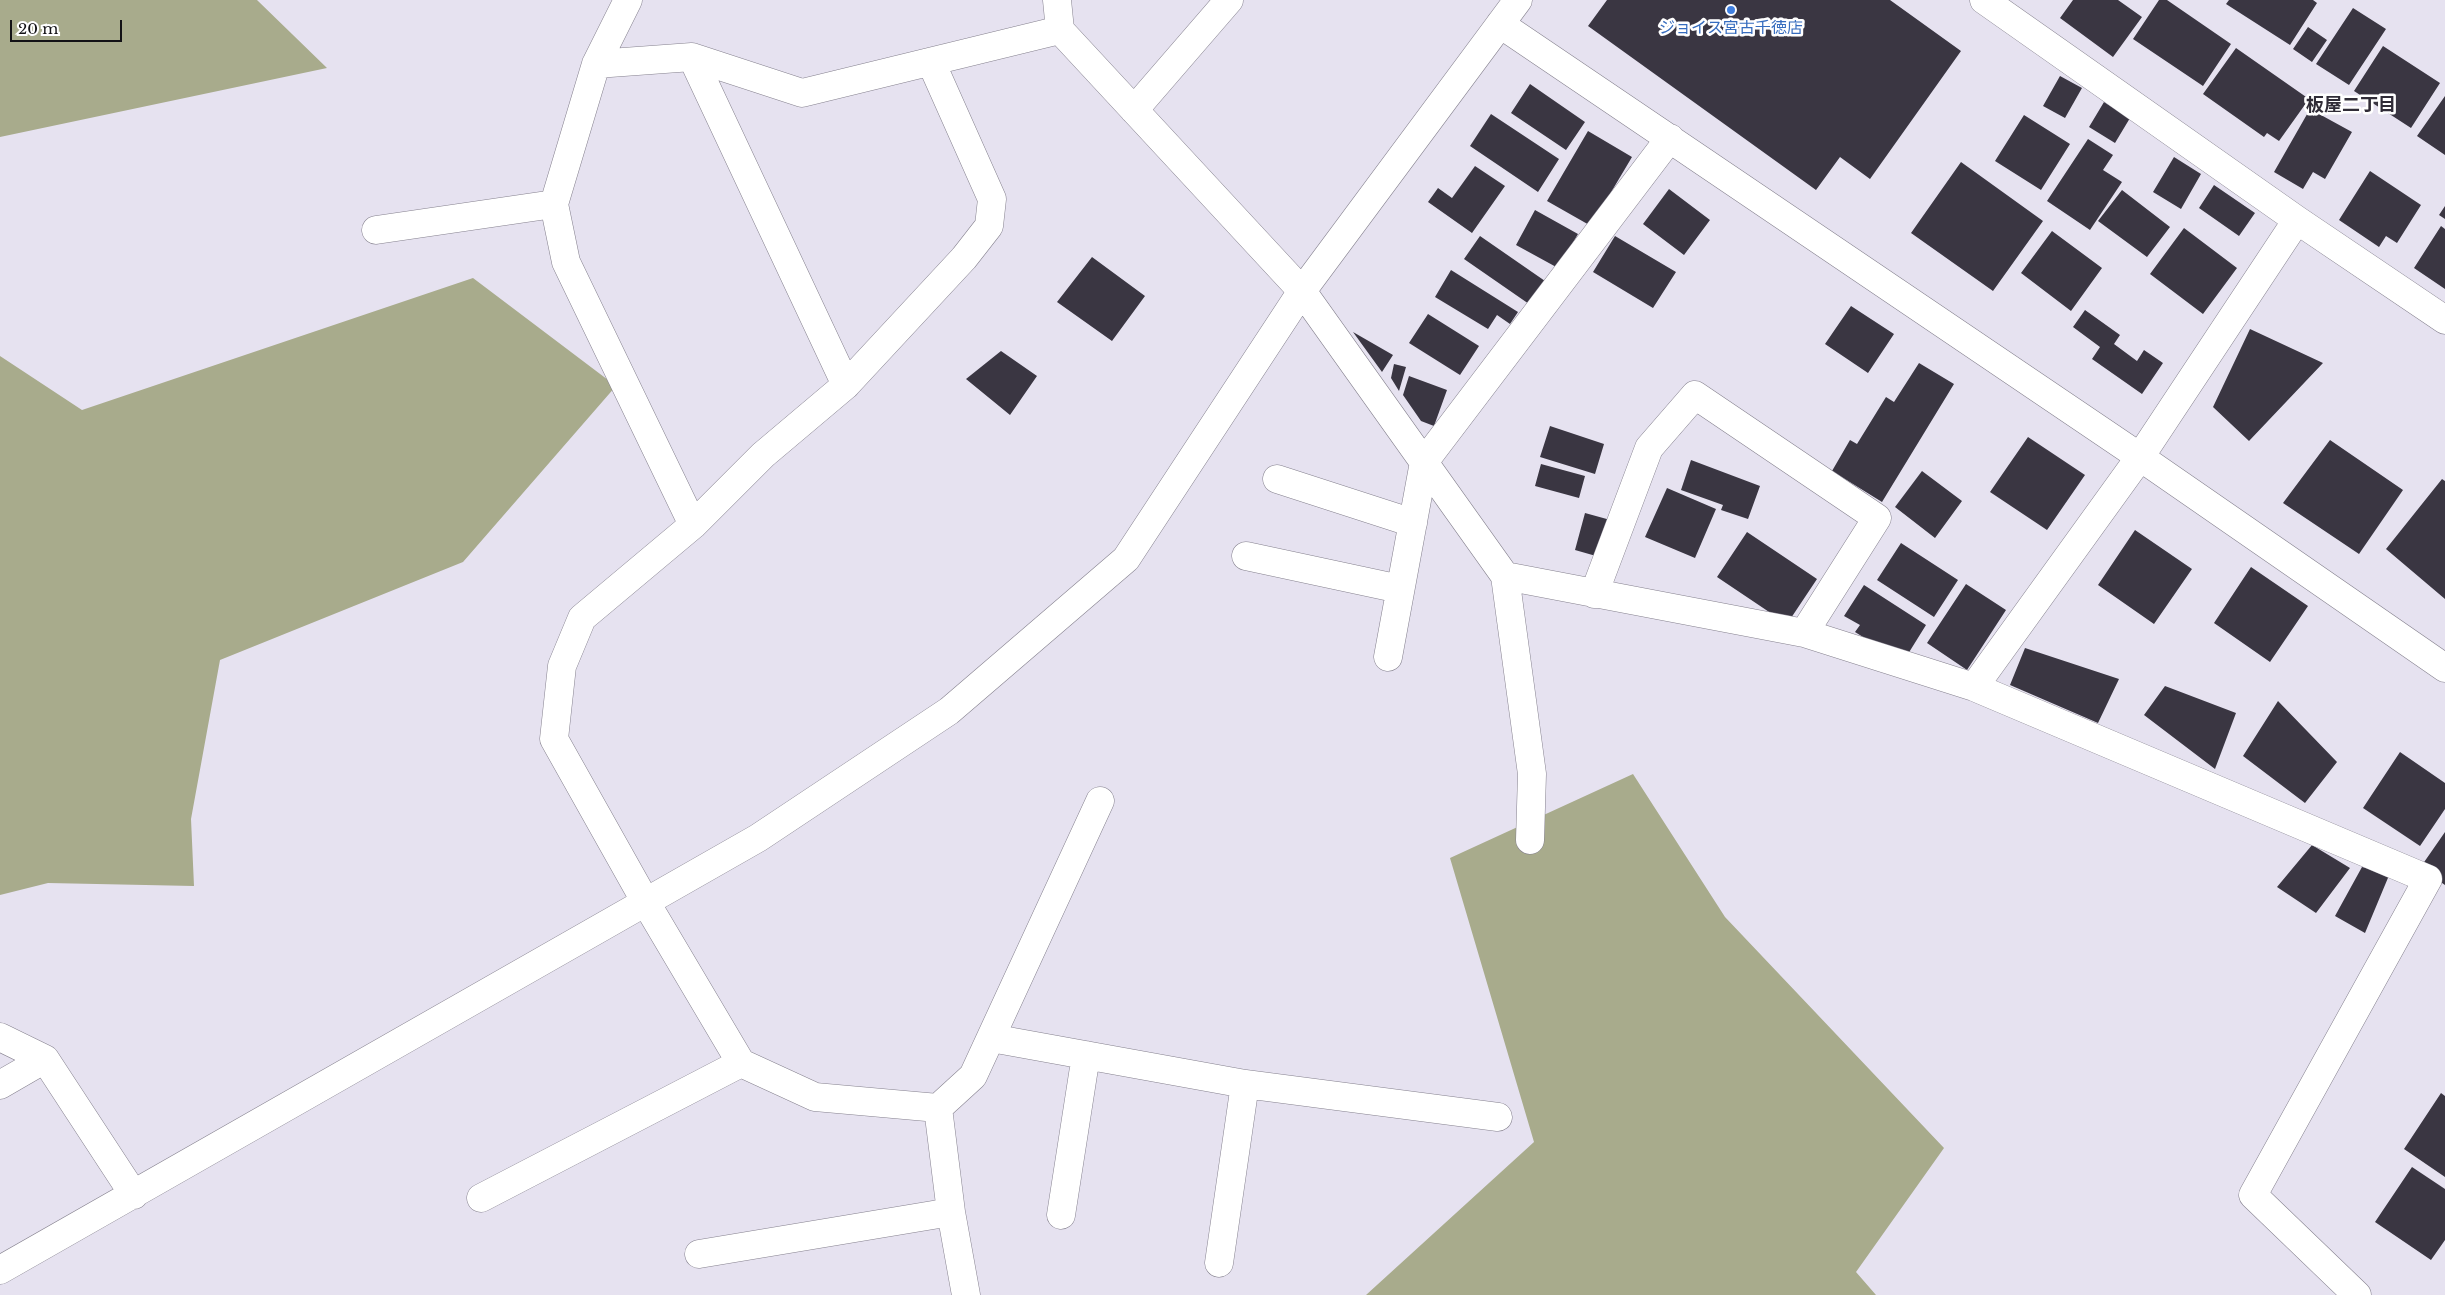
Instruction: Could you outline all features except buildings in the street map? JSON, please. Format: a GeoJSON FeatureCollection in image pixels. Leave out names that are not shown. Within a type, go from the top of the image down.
{"type":"FeatureCollection","features":[{"type":"Feature","properties":{"kind":"street"},"geometry":{"type":"LineString","coordinates":[[628,0],[596,64],[554,204],[566,262],[694,525]]}},
{"type":"Feature","properties":{"kind":"street"},"geometry":{"type":"LineString","coordinates":[[1057,0],[1060,30],[1302,291],[1505,576],[1532,774],[1530,840]]}},
{"type":"Feature","properties":{"kind":"street"},"geometry":{"type":"LineString","coordinates":[[1134,110],[1229,0]]}},
{"type":"Feature","properties":{"kind":"street"},"geometry":{"type":"LineString","coordinates":[[0,1270],[758,838],[949,711],[1126,559],[1302,291],[1518,0]]}},
{"type":"Feature","properties":{"kind":"street"},"geometry":{"type":"LineString","coordinates":[[1984,0],[2297,220],[2445,320]]}},
{"type":"Feature","properties":{"kind":"street"},"geometry":{"type":"LineString","coordinates":[[1500,24],[2140,457],[2445,668]]}},
{"type":"Feature","properties":{"kind":"street"},"geometry":{"type":"LineString","coordinates":[[596,64],[692,58],[802,93],[1060,30]]}},
{"type":"Feature","properties":{"kind":"street"},"geometry":{"type":"LineString","coordinates":[[692,58],[846,385]]}},
{"type":"Feature","properties":{"kind":"street"},"geometry":{"type":"LineString","coordinates":[[931,62],[992,199],[989,226],[964,258],[846,385],[764,455],[694,525],[582,618],[562,666],[554,739],[645,901],[741,1063],[815,1097],[938,1108],[973,1076],[1100,801]]}},
{"type":"Feature","properties":{"kind":"street"},"geometry":{"type":"LineString","coordinates":[[1388,658],[1424,462],[1670,138]]}},
{"type":"Feature","properties":{"kind":"street"},"geometry":{"type":"LineString","coordinates":[[376,230],[554,204]]}},
{"type":"Feature","properties":{"kind":"street"},"geometry":{"type":"LineString","coordinates":[[1974,687],[2140,457],[2297,220]]}},
{"type":"Feature","properties":{"kind":"street"},"geometry":{"type":"LineString","coordinates":[[1594,594],[1649,448],[1695,395],[1878,518],[1804,633]]}},
{"type":"Feature","properties":{"kind":"street"},"geometry":{"type":"LineString","coordinates":[[1277,478],[1413,523]]}},
{"type":"Feature","properties":{"kind":"street"},"geometry":{"type":"LineString","coordinates":[[1246,556],[1400,590]]}},
{"type":"Feature","properties":{"kind":"street"},"geometry":{"type":"LineString","coordinates":[[1505,576],[1804,633],[1974,687],[2428,879],[2253,1195],[2357,1295]]}},
{"type":"Feature","properties":{"kind":"street"},"geometry":{"type":"LineString","coordinates":[[0,1037],[45,1059],[134,1195]]}},
{"type":"Feature","properties":{"kind":"street"},"geometry":{"type":"LineString","coordinates":[[991,1038],[1245,1084],[1498,1117]]}},
{"type":"Feature","properties":{"kind":"street"},"geometry":{"type":"LineString","coordinates":[[1061,1215],[1086,1055]]}},
{"type":"Feature","properties":{"kind":"street"},"geometry":{"type":"LineString","coordinates":[[0,1085],[45,1059]]}},
{"type":"Feature","properties":{"kind":"street"},"geometry":{"type":"LineString","coordinates":[[481,1198],[741,1063]]}},
{"type":"Feature","properties":{"kind":"street"},"geometry":{"type":"LineString","coordinates":[[1219,1263],[1245,1084]]}},
{"type":"Feature","properties":{"kind":"street"},"geometry":{"type":"LineString","coordinates":[[938,1108],[951,1212],[966,1295]]}},
{"type":"Feature","properties":{"kind":"street"},"geometry":{"type":"LineString","coordinates":[[699,1254],[951,1212]]}},
{"type":"Feature","properties":{"kind":"green space"},"geometry":{"type":"Polygon","coordinates":[[[0,0],[257,0],[327,68],[0,137],[0,0]]]}},
{"type":"Feature","properties":{"kind":"green space"},"geometry":{"type":"Polygon","coordinates":[[[473,278],[616,386],[463,562],[220,660],[191,819],[194,886],[48,883],[0,895],[0,356],[82,410],[473,278]]]}},
{"type":"Feature","properties":{"kind":"green space"},"geometry":{"type":"Polygon","coordinates":[[[1633,774],[1725,917],[1944,1148],[1856,1272],[1876,1295],[1366,1295],[1534,1142],[1450,858],[1633,774]]]}},
{"type":"Feature","properties":{"kind":"place","name":"ジョイス宮古千徳店"},"geometry":{"type":"Point","coordinates":[1731,10]}},
{"type":"Feature","properties":{"kind":"district","name":"板屋二丁目"},"geometry":{"type":"Point","coordinates":[2351,106]}}]}
